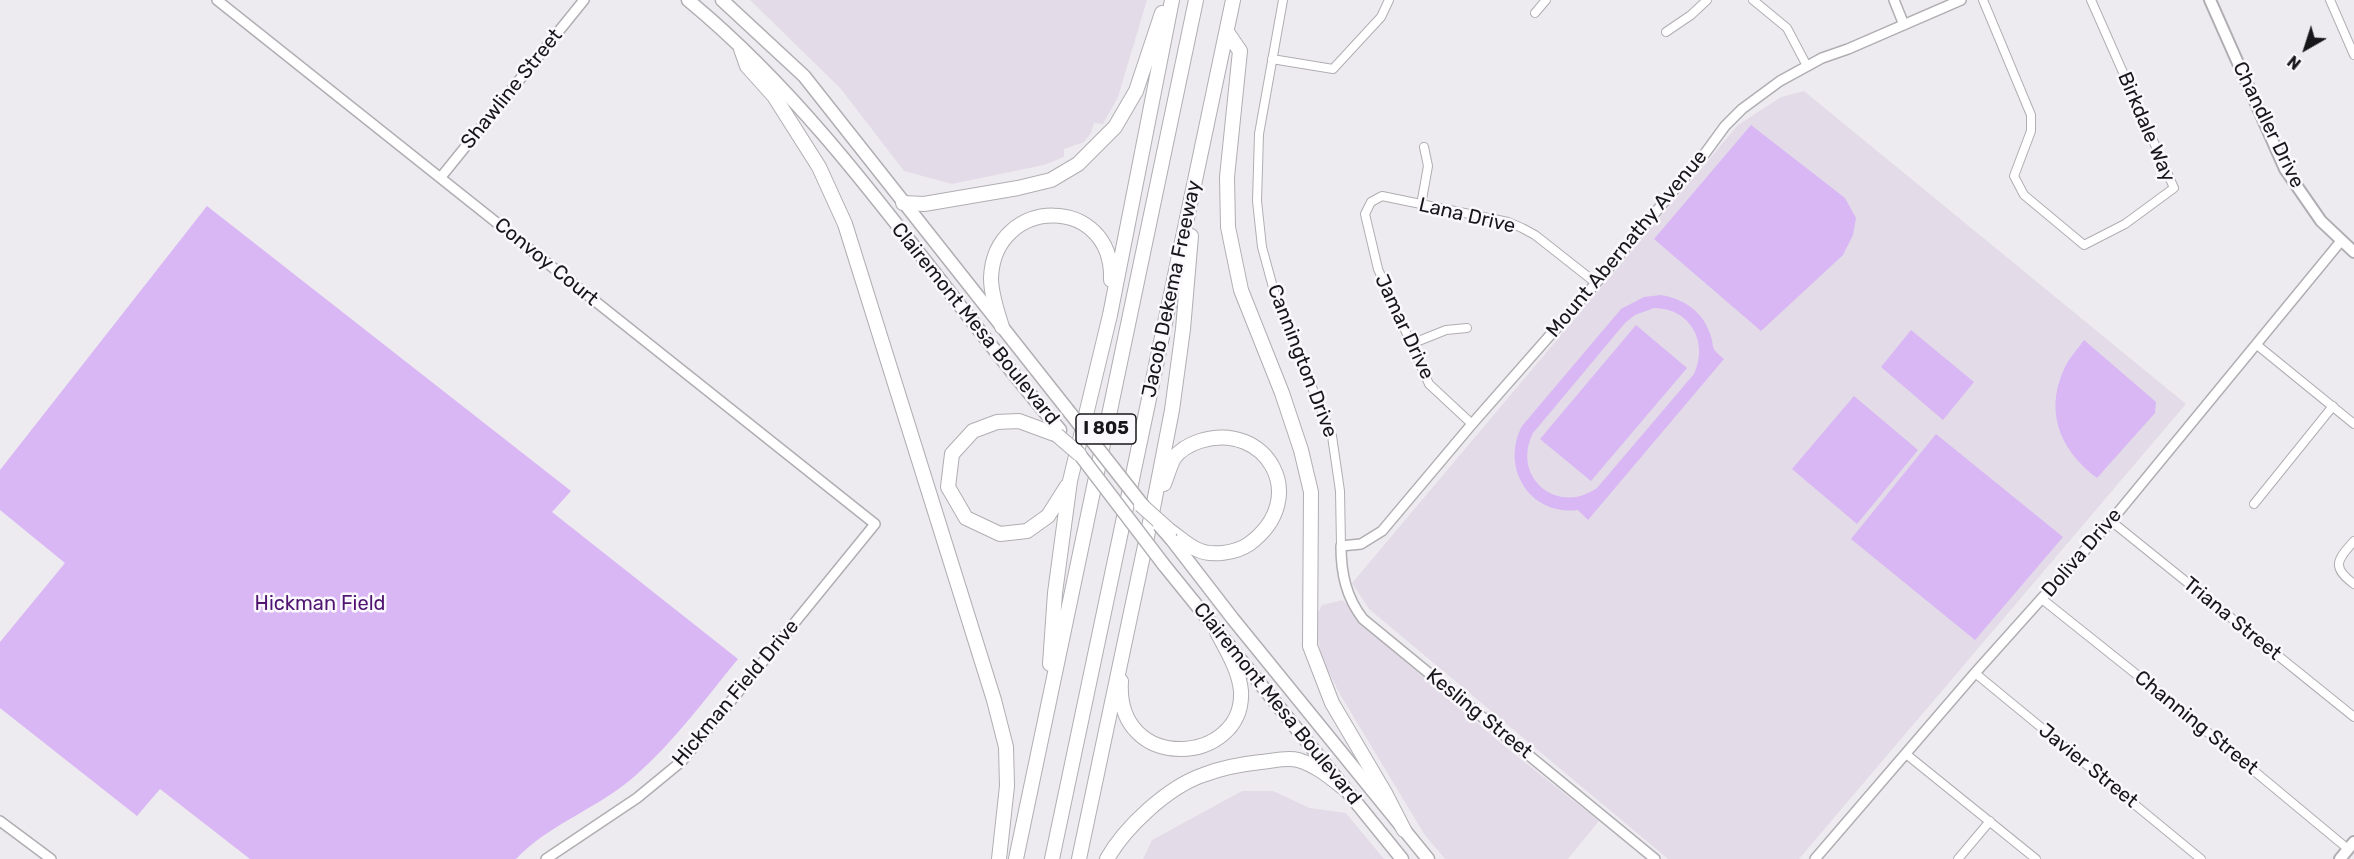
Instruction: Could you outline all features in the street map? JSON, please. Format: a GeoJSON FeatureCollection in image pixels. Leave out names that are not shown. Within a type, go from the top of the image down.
{"type":"FeatureCollection","features":[{"type":"Feature","properties":{"kind":"highway"},"geometry":{"type":"LineString","coordinates":[[903,203],[924,204],[1018,188],[1051,180],[1078,164],[1115,128],[1136,91],[1166,0]]}},
{"type":"Feature","properties":{"kind":"highway"},"geometry":{"type":"LineString","coordinates":[[1046,716],[1054,593],[1070,481],[1110,315],[1172,0]]}},
{"type":"Feature","properties":{"kind":"highway","name":"Jacob Dekema Freeway"},"geometry":{"type":"LineString","coordinates":[[1016,859],[1196,0]]}},
{"type":"Feature","properties":{"kind":"highway","name":"Jacob Dekema Freeway"},"geometry":{"type":"LineString","coordinates":[[1052,859],[1233,0]]}},
{"type":"Feature","properties":{"kind":"highway"},"geometry":{"type":"LineString","coordinates":[[1227,32],[1240,51],[1227,177],[1228,227],[1241,290],[1282,393],[1301,450],[1311,492],[1310,646],[1332,703],[1404,830]]}},
{"type":"Feature","properties":{"kind":"highway"},"geometry":{"type":"LineString","coordinates":[[741,49],[747,66],[774,96],[819,167],[845,224],[994,700],[1006,747],[1007,786],[999,859]]}},
{"type":"Feature","properties":{"kind":"highway"},"geometry":{"type":"LineString","coordinates":[[1079,859],[1125,637],[1147,506],[1172,410],[1183,329],[1196,176]]}},
{"type":"Feature","properties":{"kind":"highway"},"geometry":{"type":"LineString","coordinates":[[1002,327],[991,281],[995,255],[1015,227],[1043,215],[1072,217],[1085,223],[1101,241],[1111,266],[1110,315]]}},
{"type":"Feature","properties":{"kind":"highway"},"geometry":{"type":"LineString","coordinates":[[1070,481],[1048,516],[1027,531],[1000,534],[966,518],[948,487],[952,454],[973,431],[997,422],[1019,421],[1058,432],[1079,454]]}},
{"type":"Feature","properties":{"kind":"highway"},"geometry":{"type":"LineString","coordinates":[[1214,436],[1231,437],[1248,443],[1275,469],[1279,486],[1279,504],[1272,521],[1245,547],[1227,553],[1198,551],[1171,535],[1147,506],[1175,458],[1190,444],[1214,436]]}},
{"type":"Feature","properties":{"kind":"highway"},"geometry":{"type":"LineString","coordinates":[[1125,637],[1121,685],[1126,718],[1135,731],[1148,741],[1162,746],[1189,749],[1215,741],[1233,721],[1238,707],[1241,694],[1238,673],[1217,632]]}},
{"type":"Feature","properties":{"kind":"highway"},"geometry":{"type":"LineString","coordinates":[[1107,859],[1112,849],[1140,818],[1169,794],[1201,775],[1242,764],[1291,759],[1313,766],[1345,789]]}},
{"type":"Feature","properties":{"kind":"main road","name":"Clairemont Mesa Boulevard"},"geometry":{"type":"LineString","coordinates":[[688,0],[786,93],[842,157],[1058,432]]}},
{"type":"Feature","properties":{"kind":"main road","name":"Clairemont Mesa Boulevard"},"geometry":{"type":"LineString","coordinates":[[722,0],[804,76],[1067,409],[1147,506]]}},
{"type":"Feature","properties":{"kind":"main road","name":"Chandler Drive"},"geometry":{"type":"LineString","coordinates":[[2210,0],[2285,169],[2315,214],[2354,252]]}},
{"type":"Feature","properties":{"kind":"main road","name":"Clairemont Mesa Boulevard"},"geometry":{"type":"LineString","coordinates":[[1079,454],[1217,632],[1402,859]]}},
{"type":"Feature","properties":{"kind":"main road","name":"Clairemont Mesa Boulevard"},"geometry":{"type":"LineString","coordinates":[[1171,535],[1428,859]]}},
{"type":"Feature","properties":{"kind":"main road"},"geometry":{"type":"LineString","coordinates":[[2340,859],[2351,845]]}},
{"type":"Feature","properties":{"kind":"street","name":"Convoy Court"},"geometry":{"type":"LineString","coordinates":[[217,0],[875,524]]}},
{"type":"Feature","properties":{"kind":"street","name":"Shawline Street"},"geometry":{"type":"LineString","coordinates":[[441,177],[584,0]]}},
{"type":"Feature","properties":{"kind":"street","name":"Cannington Drive"},"geometry":{"type":"LineString","coordinates":[[1283,0],[1259,134],[1257,201],[1262,247],[1277,303],[1332,436],[1340,492],[1341,546]]}},
{"type":"Feature","properties":{"kind":"street"},"geometry":{"type":"LineString","coordinates":[[1272,59],[1334,69],[1381,17],[1389,0]]}},
{"type":"Feature","properties":{"kind":"street"},"geometry":{"type":"LineString","coordinates":[[1535,13],[1546,0]]}},
{"type":"Feature","properties":{"kind":"street"},"geometry":{"type":"LineString","coordinates":[[1666,32],[1691,15],[1707,0]]}},
{"type":"Feature","properties":{"kind":"street"},"geometry":{"type":"LineString","coordinates":[[1753,0],[1787,28],[1807,66]]}},
{"type":"Feature","properties":{"kind":"street"},"geometry":{"type":"LineString","coordinates":[[1894,0],[1904,25]]}},
{"type":"Feature","properties":{"kind":"street","name":"Mount Abernathy Avenue"},"geometry":{"type":"LineString","coordinates":[[1341,546],[1360,544],[1382,531],[1472,424],[1596,284],[1725,126],[1743,109],[1780,81],[1807,66],[1961,0]]}},
{"type":"Feature","properties":{"kind":"street","name":"Birkdale Way"},"geometry":{"type":"LineString","coordinates":[[1983,0],[2031,115],[2031,131],[2014,176],[2024,195],[2084,245],[2125,224],[2174,188],[2091,0]]}},
{"type":"Feature","properties":{"kind":"street"},"geometry":{"type":"LineString","coordinates":[[2330,0],[2354,55]]}},
{"type":"Feature","properties":{"kind":"street"},"geometry":{"type":"LineString","coordinates":[[1421,204],[1428,166],[1424,147]]}},
{"type":"Feature","properties":{"kind":"street","name":"Lana Drive"},"geometry":{"type":"LineString","coordinates":[[1365,214],[1371,202],[1382,196],[1508,222],[1535,235],[1596,284]]}},
{"type":"Feature","properties":{"kind":"street","name":"Jamar Drive"},"geometry":{"type":"LineString","coordinates":[[1365,214],[1378,269],[1429,384],[1472,424]]}},
{"type":"Feature","properties":{"kind":"street","name":"Doliva Drive"},"geometry":{"type":"LineString","coordinates":[[1815,859],[2111,521],[2341,241]]}},
{"type":"Feature","properties":{"kind":"street"},"geometry":{"type":"LineString","coordinates":[[1411,344],[1446,330],[1467,328]]}},
{"type":"Feature","properties":{"kind":"street"},"geometry":{"type":"LineString","coordinates":[[2257,345],[2354,424]]}},
{"type":"Feature","properties":{"kind":"street"},"geometry":{"type":"LineString","coordinates":[[2254,504],[2333,406]]}},
{"type":"Feature","properties":{"kind":"street","name":"Triana Street"},"geometry":{"type":"LineString","coordinates":[[2111,521],[2354,717]]}},
{"type":"Feature","properties":{"kind":"street","name":"Hickman Field Drive"},"geometry":{"type":"LineString","coordinates":[[546,859],[638,798],[682,761],[875,524]]}},
{"type":"Feature","properties":{"kind":"street"},"geometry":{"type":"LineString","coordinates":[[2354,541],[2341,556],[2339,570],[2340,574],[2354,584]]}},
{"type":"Feature","properties":{"kind":"street","name":"Kesling Street"},"geometry":{"type":"LineString","coordinates":[[1341,546],[1341,564],[1346,588],[1353,606],[1363,619],[1655,859]]}},
{"type":"Feature","properties":{"kind":"street","name":"Channing Street"},"geometry":{"type":"LineString","coordinates":[[2042,599],[2351,845]]}},
{"type":"Feature","properties":{"kind":"street","name":"Javier Street"},"geometry":{"type":"LineString","coordinates":[[1975,674],[2201,859]]}},
{"type":"Feature","properties":{"kind":"street"},"geometry":{"type":"LineString","coordinates":[[1906,754],[2036,859]]}},
{"type":"Feature","properties":{"kind":"street"},"geometry":{"type":"LineString","coordinates":[[0,821],[51,859]]}},
{"type":"Feature","properties":{"kind":"street"},"geometry":{"type":"LineString","coordinates":[[1958,859],[1990,821]]}},
{"type":"Feature","properties":{"kind":"shaded area"},"geometry":{"type":"Polygon","coordinates":[[[750,0],[1147,0],[1118,97],[1103,124],[1094,123],[1091,133],[1084,142],[1064,149],[1064,157],[1044,165],[952,184],[904,171],[840,88],[750,0]]]}},
{"type":"Feature","properties":{"kind":"shaded area"},"geometry":{"type":"Polygon","coordinates":[[[1804,91],[2186,404],[1799,859],[1668,859],[1369,609],[1352,583],[1738,125],[1781,97],[1804,91]]]}},
{"type":"Feature","properties":{"kind":"shaded area"},"geometry":{"type":"Polygon","coordinates":[[[1342,600],[1377,631],[1407,663],[1502,744],[1599,821],[1568,859],[1445,859],[1424,834],[1341,696],[1321,657],[1315,617],[1322,605],[1342,600]]]}},
{"type":"Feature","properties":{"kind":"shaded area"},"geometry":{"type":"Polygon","coordinates":[[[1242,791],[1273,791],[1310,808],[1346,813],[1384,859],[1143,859],[1152,840],[1242,791]]]}},
{"type":"Feature","properties":{"kind":"green space"},"geometry":{"type":"Polygon","coordinates":[[[1751,125],[1845,198],[1856,218],[1853,235],[1843,255],[1761,331],[1654,239],[1751,125]]]}},
{"type":"Feature","properties":{"kind":"green space","name":"Hickman Field"},"geometry":{"type":"Polygon","coordinates":[[[207,206],[571,491],[552,512],[738,659],[676,735],[635,776],[606,798],[543,836],[516,859],[250,859],[160,789],[137,816],[0,708],[0,642],[65,563],[0,510],[0,470],[207,206]]]}},
{"type":"Feature","properties":{"kind":"green space"},"geometry":{"type":"Polygon","coordinates":[[[1661,295],[1677,299],[1696,311],[1706,324],[1714,349],[1724,359],[1588,520],[1578,510],[1561,510],[1546,505],[1533,497],[1517,473],[1516,442],[1522,426],[1621,309],[1644,297],[1661,295]],[[1654,308],[1635,315],[1625,323],[1533,433],[1528,449],[1528,464],[1533,477],[1553,495],[1567,497],[1582,495],[1597,488],[1694,374],[1699,350],[1693,329],[1678,314],[1654,308]]]}},
{"type":"Feature","properties":{"kind":"green space"},"geometry":{"type":"Polygon","coordinates":[[[1636,325],[1687,368],[1591,481],[1540,439],[1636,325]]]}},
{"type":"Feature","properties":{"kind":"green space"},"geometry":{"type":"Polygon","coordinates":[[[1911,330],[1974,382],[1943,420],[1881,367],[1911,330]]]}},
{"type":"Feature","properties":{"kind":"green space"},"geometry":{"type":"Polygon","coordinates":[[[2084,340],[2156,402],[2155,413],[2097,478],[2072,454],[2058,427],[2056,412],[2056,396],[2060,380],[2067,363],[2084,340]]]}},
{"type":"Feature","properties":{"kind":"green space"},"geometry":{"type":"Polygon","coordinates":[[[1854,396],[1918,450],[1857,524],[1792,469],[1854,396]]]}},
{"type":"Feature","properties":{"kind":"green space"},"geometry":{"type":"Polygon","coordinates":[[[1936,434],[2063,537],[1975,640],[1851,539],[1936,434]]]}}]}
